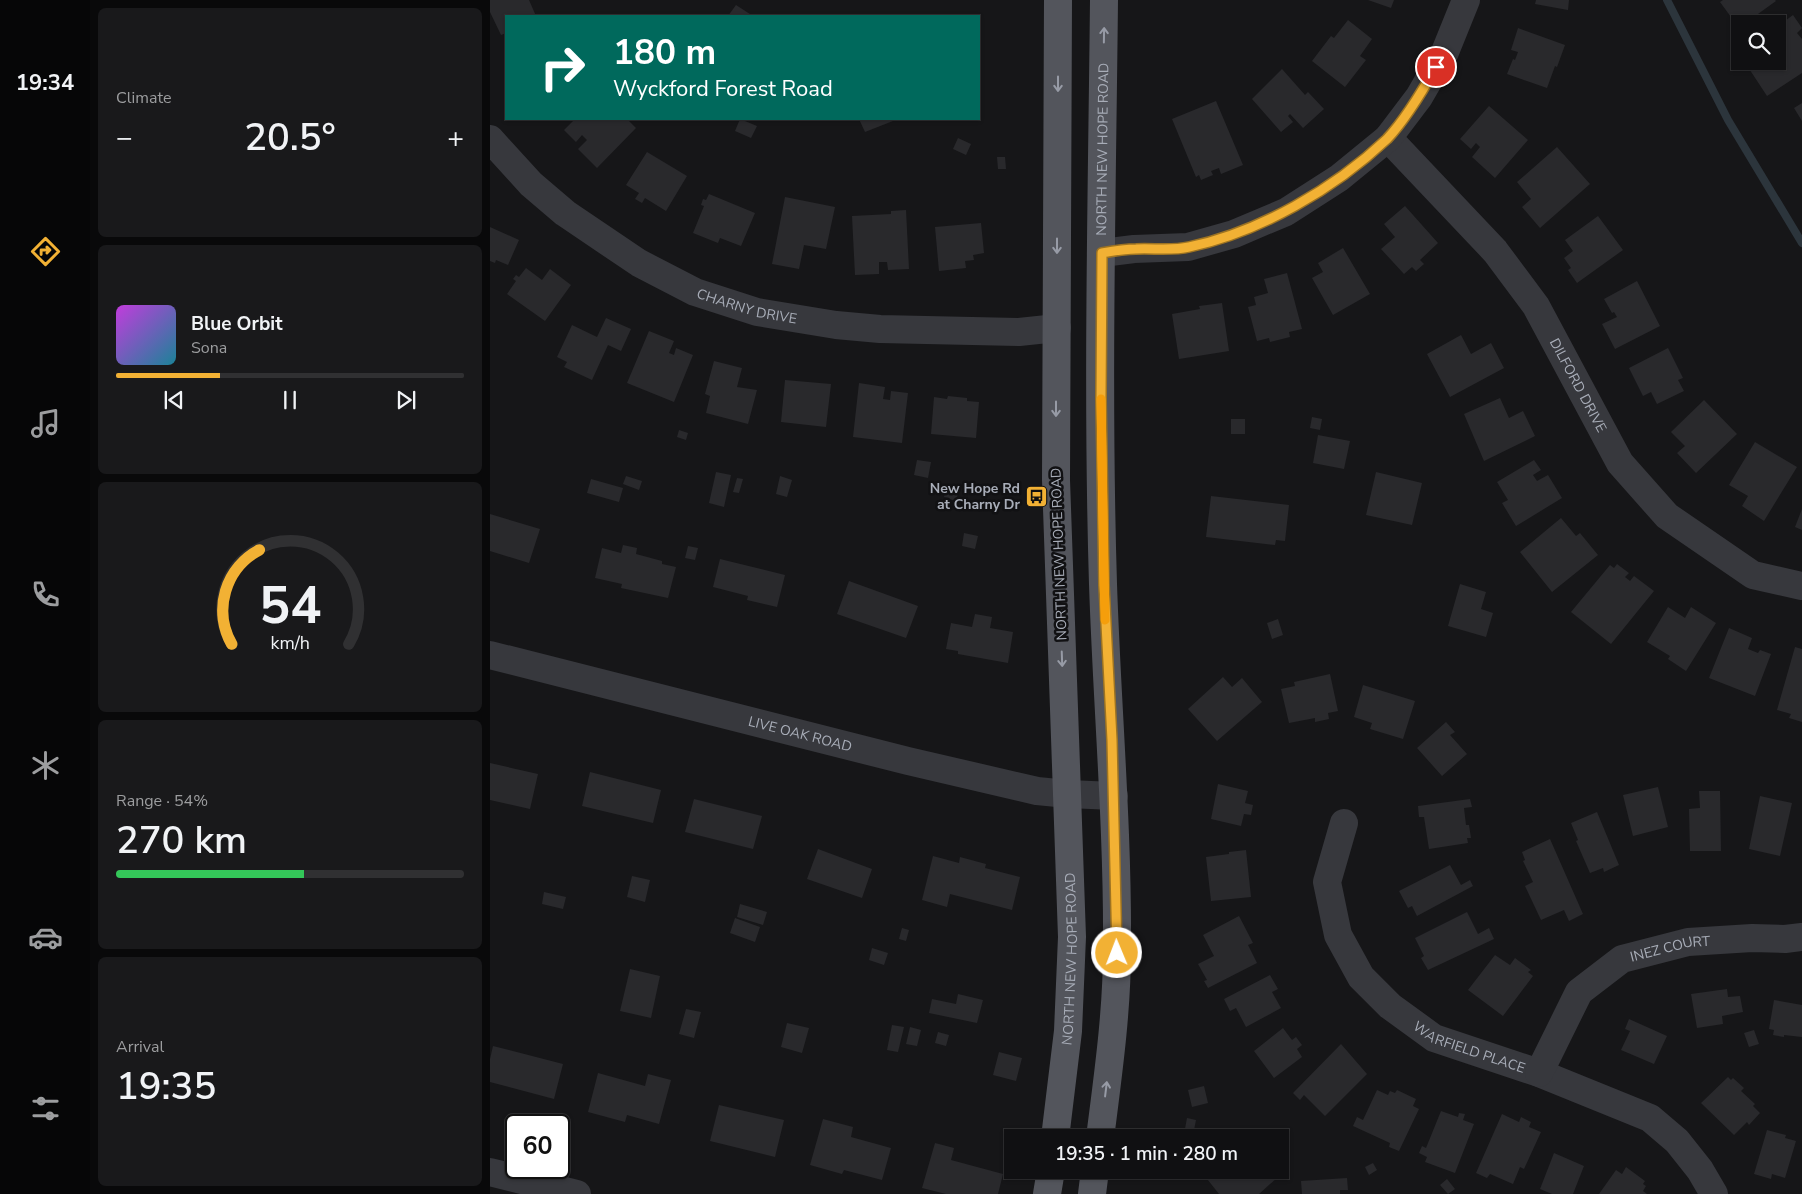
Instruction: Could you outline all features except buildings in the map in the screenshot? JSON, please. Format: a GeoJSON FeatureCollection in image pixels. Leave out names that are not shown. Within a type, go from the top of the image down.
{"type":"FeatureCollection","features":[{"type":"Feature","properties":{"kind":"main road","name":"NORTH NEW HOPE ROAD"},"geometry":{"type":"LineString","coordinates":[[1056,1129],[1068,1031],[1072,937],[1056,480],[1058,0]]}},
{"type":"Feature","properties":{"kind":"main road","name":"NORTH NEW HOPE ROAD"},"geometry":{"type":"LineString","coordinates":[[1101,1129],[1111,1045],[1117,953],[1114,796],[1103,576],[1101,398],[1104,0]]}},
{"type":"Feature","properties":{"kind":"main road"},"geometry":{"type":"LineString","coordinates":[[1047,1194],[1050,1179]]}},
{"type":"Feature","properties":{"kind":"main road"},"geometry":{"type":"LineString","coordinates":[[1092,1194],[1094,1179]]}},
{"type":"Feature","properties":{"kind":"street"},"geometry":{"type":"LineString","coordinates":[[1102,253],[1134,249],[1188,247],[1234,234],[1286,212],[1339,178],[1388,138],[1419,97],[1445,52],[1466,0]]}},
{"type":"Feature","properties":{"kind":"street","name":"DILFORD DRIVE"},"geometry":{"type":"LineString","coordinates":[[1388,138],[1495,251],[1536,306],[1620,463],[1667,516],[1753,575],[1802,586]]}},
{"type":"Feature","properties":{"kind":"street","name":"CHARNY DRIVE"},"geometry":{"type":"LineString","coordinates":[[490,139],[531,184],[565,213],[639,263],[695,292],[757,312],[836,325],[872,328],[1019,332],[1057,328]]}},
{"type":"Feature","properties":{"kind":"street","name":"LIVE OAK ROAD"},"geometry":{"type":"LineString","coordinates":[[490,655],[908,761],[1037,791],[1114,796]]}},
{"type":"Feature","properties":{"kind":"street","name":"WARFIELD PLACE"},"geometry":{"type":"LineString","coordinates":[[1344,824],[1327,882],[1338,935],[1361,977],[1390,1006],[1434,1038],[1539,1073],[1650,1118],[1677,1141],[1700,1170],[1714,1194]]}},
{"type":"Feature","properties":{"kind":"street","name":"INEZ COURT"},"geometry":{"type":"LineString","coordinates":[[1539,1073],[1579,992],[1622,959],[1688,942],[1752,938],[1785,939],[1802,936]]}},
{"type":"Feature","properties":{"kind":"street"},"geometry":{"type":"LineString","coordinates":[[490,1172],[577,1194]]}},
{"type":"Feature","properties":{"kind":"waterway"},"geometry":{"type":"LineString","coordinates":[[1667,0],[1728,120],[1802,243]]}},
{"type":"Feature","properties":{"kind":"slow traffic"},"geometry":{"type":"LineString","coordinates":[[1101,399],[1105,620]]}},
{"type":"Feature","properties":{"kind":"place","name":"New Hope Rd at Charny Dr"},"geometry":{"type":"Point","coordinates":[1036,496]}},
{"type":"Feature","properties":{"kind":"route"},"geometry":{"type":"LineString","coordinates":[[1117,953],[1112,740],[1104,585],[1101,398],[1102,253],[1134,249],[1188,247],[1234,234],[1286,212],[1339,178],[1388,138],[1419,97],[1436,67]]}}]}
